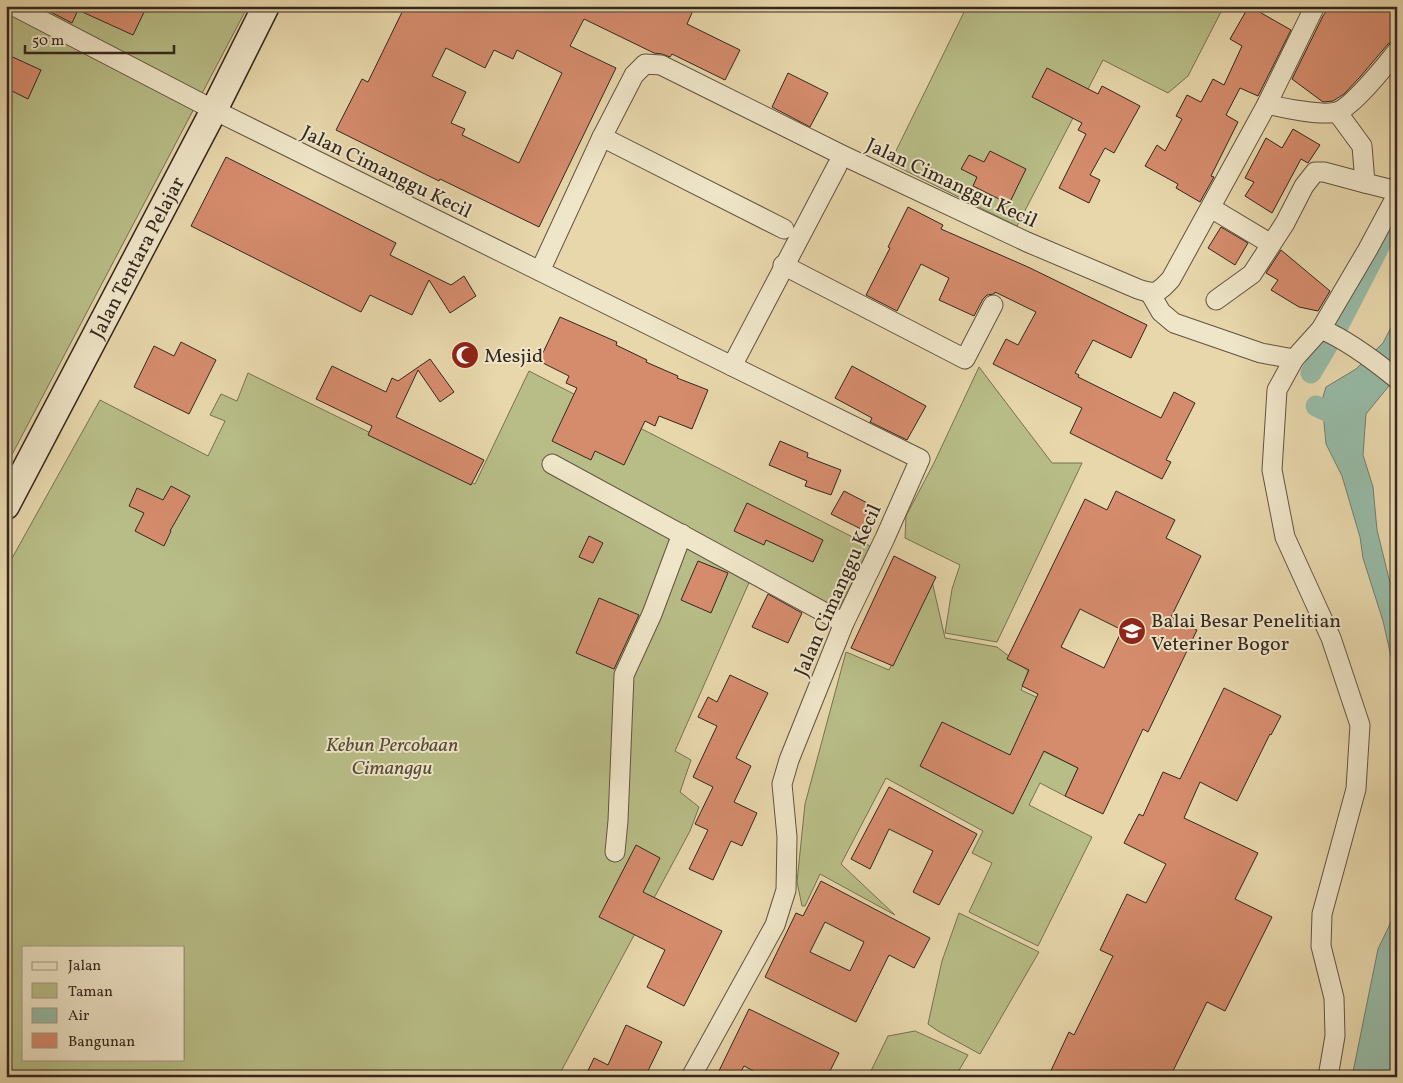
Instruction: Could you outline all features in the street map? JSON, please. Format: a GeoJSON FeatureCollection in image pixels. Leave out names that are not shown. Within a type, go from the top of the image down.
{"type":"FeatureCollection","features":[{"type":"Feature","properties":{"kind":"main road","name":"Jalan Tentara Pelajar"},"geometry":{"type":"LineString","coordinates":[[6,506],[214,110],[266,6]]}},
{"type":"Feature","properties":{"kind":"street","name":"Jalan Cimanggu Kecil"},"geometry":{"type":"LineString","coordinates":[[14,6],[214,110],[920,459],[844,623],[789,760],[782,784],[787,837],[786,890],[775,925],[691,1077]]}},
{"type":"Feature","properties":{"kind":"street"},"geometry":{"type":"LineString","coordinates":[[1294,359],[1261,353],[1174,323],[1161,312],[1150,293],[1162,289],[1171,279],[1267,104],[1315,6]]}},
{"type":"Feature","properties":{"kind":"street"},"geometry":{"type":"LineString","coordinates":[[1267,104],[1300,111],[1337,112],[1352,101],[1397,51]]}},
{"type":"Feature","properties":{"kind":"street","name":"Jalan Cimanggu Kecil"},"geometry":{"type":"LineString","coordinates":[[540,271],[602,137],[634,75],[645,64],[661,65],[1027,242],[1150,293]]}},
{"type":"Feature","properties":{"kind":"street"},"geometry":{"type":"LineString","coordinates":[[1337,112],[1362,146],[1365,183]]}},
{"type":"Feature","properties":{"kind":"street"},"geometry":{"type":"LineString","coordinates":[[602,137],[784,229]]}},
{"type":"Feature","properties":{"kind":"street"},"geometry":{"type":"LineString","coordinates":[[732,366],[836,166]]}},
{"type":"Feature","properties":{"kind":"street"},"geometry":{"type":"LineString","coordinates":[[1216,300],[1252,274],[1285,223],[1304,186],[1315,172],[1324,172],[1397,193],[1326,332],[1294,359],[1277,390],[1272,470],[1285,537],[1331,638],[1360,725],[1356,789],[1322,914],[1321,946],[1334,998],[1335,1036],[1328,1077]]}},
{"type":"Feature","properties":{"kind":"street"},"geometry":{"type":"LineString","coordinates":[[1210,208],[1271,244]]}},
{"type":"Feature","properties":{"kind":"street"},"geometry":{"type":"LineString","coordinates":[[784,265],[965,359],[993,305]]}},
{"type":"Feature","properties":{"kind":"street"},"geometry":{"type":"LineString","coordinates":[[1326,332],[1382,367],[1397,379]]}},
{"type":"Feature","properties":{"kind":"street"},"geometry":{"type":"LineString","coordinates":[[552,464],[844,623]]}},
{"type":"Feature","properties":{"kind":"street"},"geometry":{"type":"LineString","coordinates":[[615,852],[624,675],[652,614],[682,534]]}},
{"type":"Feature","properties":{"kind":"green space"},"geometry":{"type":"Polygon","coordinates":[[[6,6],[248,6],[6,466],[6,6]]]}},
{"type":"Feature","properties":{"kind":"green space"},"geometry":{"type":"Polygon","coordinates":[[[963,6],[1224,6],[1188,76],[1168,93],[1103,60],[1017,226],[890,163],[966,8],[963,6]]]}},
{"type":"Feature","properties":{"kind":"green space"},"geometry":{"type":"Polygon","coordinates":[[[979,367],[1052,463],[1082,463],[997,642],[945,633],[952,589],[960,565],[905,538],[906,516],[934,463],[979,367]]]}},
{"type":"Feature","properties":{"kind":"green space","name":"Kebun Percobaan Cimanggu"},"geometry":{"type":"Polygon","coordinates":[[[529,371],[870,546],[834,619],[751,578],[675,751],[691,760],[680,792],[699,807],[690,831],[558,1077],[6,1077],[6,569],[100,400],[208,456],[225,421],[210,415],[221,394],[237,401],[248,373],[475,484],[529,371]]]}},
{"type":"Feature","properties":{"kind":"green space"},"geometry":{"type":"Polygon","coordinates":[[[932,581],[945,638],[997,647],[1028,671],[1021,690],[1101,727],[1029,714],[1018,739],[1078,768],[1065,796],[1040,783],[1029,805],[1092,837],[1038,946],[969,912],[992,863],[972,853],[983,831],[886,778],[841,864],[895,915],[820,874],[805,906],[802,906],[797,882],[805,804],[846,652],[889,670],[932,581]]]}},
{"type":"Feature","properties":{"kind":"green space"},"geometry":{"type":"Polygon","coordinates":[[[959,913],[1039,952],[980,1054],[928,1024],[942,961],[959,913]]]}},
{"type":"Feature","properties":{"kind":"green space"},"geometry":{"type":"Polygon","coordinates":[[[915,1031],[968,1055],[955,1077],[868,1077],[888,1036],[915,1031]]]}},
{"type":"Feature","properties":{"kind":"water"},"geometry":{"type":"Polygon","coordinates":[[[1397,316],[1397,376],[1366,414],[1363,455],[1373,487],[1377,530],[1397,611],[1397,683],[1383,621],[1363,558],[1360,537],[1342,476],[1326,444],[1322,400],[1326,387],[1356,369],[1383,343],[1397,316]]]}},
{"type":"Feature","properties":{"kind":"water"},"geometry":{"type":"Polygon","coordinates":[[[1397,904],[1397,965],[1394,987],[1397,994],[1397,1077],[1352,1077],[1378,949],[1392,920],[1397,904]]]}},
{"type":"Feature","properties":{"kind":"building"},"geometry":{"type":"Polygon","coordinates":[[[39,6],[147,6],[133,35],[78,10],[72,23],[39,6]]]}},
{"type":"Feature","properties":{"kind":"building"},"geometry":{"type":"Polygon","coordinates":[[[405,6],[695,6],[687,24],[740,50],[725,80],[672,54],[670,57],[654,53],[584,19],[570,46],[616,68],[539,227],[440,179],[439,181],[336,130],[362,79],[368,82],[405,6]],[[446,48],[432,76],[466,92],[451,123],[465,129],[462,135],[519,163],[562,73],[517,50],[513,59],[494,50],[485,68],[446,48]]]}},
{"type":"Feature","properties":{"kind":"building"},"geometry":{"type":"Polygon","coordinates":[[[1249,6],[1291,30],[1258,96],[1240,88],[1226,115],[1238,122],[1211,176],[1214,177],[1200,202],[1176,188],[1178,184],[1145,166],[1157,145],[1165,151],[1182,119],[1176,116],[1187,95],[1201,102],[1213,79],[1224,85],[1242,46],[1230,39],[1249,6]]]}},
{"type":"Feature","properties":{"kind":"building"},"geometry":{"type":"Polygon","coordinates":[[[1330,6],[1397,6],[1397,40],[1388,44],[1344,94],[1333,101],[1323,102],[1292,79],[1323,16],[1330,6]]]}},
{"type":"Feature","properties":{"kind":"building"},"geometry":{"type":"Polygon","coordinates":[[[6,54],[41,70],[28,99],[6,88],[6,54]]]}},
{"type":"Feature","properties":{"kind":"building"},"geometry":{"type":"Polygon","coordinates":[[[1047,68],[1098,94],[1102,86],[1140,106],[1114,153],[1105,148],[1090,175],[1100,180],[1089,203],[1059,188],[1086,134],[1078,130],[1082,123],[1032,97],[1047,68]]]}},
{"type":"Feature","properties":{"kind":"building"},"geometry":{"type":"Polygon","coordinates":[[[788,73],[828,93],[810,127],[772,107],[788,73]]]}},
{"type":"Feature","properties":{"kind":"building"},"geometry":{"type":"Polygon","coordinates":[[[1293,129],[1320,145],[1308,163],[1301,159],[1272,213],[1245,196],[1254,182],[1245,178],[1266,138],[1282,148],[1293,129]]]}},
{"type":"Feature","properties":{"kind":"building"},"geometry":{"type":"Polygon","coordinates":[[[990,151],[1026,169],[1009,204],[973,186],[977,177],[961,169],[969,155],[984,162],[990,151]]]}},
{"type":"Feature","properties":{"kind":"building"},"geometry":{"type":"Polygon","coordinates":[[[226,157],[396,243],[390,255],[451,285],[464,276],[476,296],[450,313],[429,280],[412,315],[370,295],[361,312],[191,226],[226,157]]]}},
{"type":"Feature","properties":{"kind":"building"},"geometry":{"type":"Polygon","coordinates":[[[908,207],[943,225],[941,229],[1028,267],[1147,325],[1131,358],[1093,340],[1075,373],[1079,375],[1078,377],[1161,418],[1174,392],[1195,403],[1166,460],[1171,462],[1162,479],[1070,433],[1082,408],[993,364],[1006,339],[1018,345],[1036,312],[995,292],[983,299],[974,316],[939,300],[949,278],[921,264],[897,311],[866,295],[908,207]]]}},
{"type":"Feature","properties":{"kind":"building"},"geometry":{"type":"Polygon","coordinates":[[[1221,227],[1248,243],[1235,265],[1208,248],[1221,227]]]}},
{"type":"Feature","properties":{"kind":"building"},"geometry":{"type":"Polygon","coordinates":[[[1281,250],[1330,291],[1318,311],[1299,307],[1271,290],[1278,280],[1266,273],[1281,250]]]}},
{"type":"Feature","properties":{"kind":"building"},"geometry":{"type":"Polygon","coordinates":[[[560,317],[617,342],[616,345],[647,360],[646,362],[678,376],[677,378],[708,390],[692,429],[659,416],[655,426],[645,421],[624,465],[595,451],[591,460],[552,441],[577,388],[566,383],[569,376],[539,361],[560,317]]]}},
{"type":"Feature","properties":{"kind":"building"},"geometry":{"type":"Polygon","coordinates":[[[181,342],[216,360],[189,414],[134,387],[154,346],[174,356],[181,342]]]}},
{"type":"Feature","properties":{"kind":"building"},"geometry":{"type":"Polygon","coordinates":[[[430,359],[454,392],[440,402],[418,370],[396,417],[484,460],[471,485],[368,435],[372,426],[316,399],[332,366],[386,392],[392,378],[398,381],[430,359]]]}},
{"type":"Feature","properties":{"kind":"building"},"geometry":{"type":"Polygon","coordinates":[[[852,366],[926,406],[907,440],[870,422],[872,418],[835,398],[852,366]]]}},
{"type":"Feature","properties":{"kind":"building"},"geometry":{"type":"Polygon","coordinates":[[[780,441],[808,453],[807,457],[841,470],[831,495],[805,486],[807,481],[769,465],[780,441]]]}},
{"type":"Feature","properties":{"kind":"building"},"geometry":{"type":"Polygon","coordinates":[[[171,486],[190,496],[170,531],[164,546],[135,531],[144,513],[129,506],[137,488],[163,500],[171,486]]]}},
{"type":"Feature","properties":{"kind":"building"},"geometry":{"type":"Polygon","coordinates":[[[844,491],[877,508],[865,531],[831,514],[844,491]]]}},
{"type":"Feature","properties":{"kind":"building"},"geometry":{"type":"Polygon","coordinates":[[[1116,491],[1175,520],[1166,538],[1201,556],[1171,617],[1197,630],[1148,732],[1143,729],[1103,814],[1065,796],[1078,768],[1044,751],[1013,814],[920,766],[942,722],[1010,755],[1038,694],[1022,686],[1029,670],[1007,659],[1085,499],[1107,510],[1116,491]],[[1080,609],[1061,647],[1104,668],[1122,630],[1080,609]]]}},
{"type":"Feature","properties":{"kind":"building"},"geometry":{"type":"Polygon","coordinates":[[[747,503],[823,540],[813,562],[766,540],[764,545],[734,531],[747,503]]]}},
{"type":"Feature","properties":{"kind":"building"},"geometry":{"type":"Polygon","coordinates":[[[589,536],[603,543],[593,563],[579,557],[589,536]]]}},
{"type":"Feature","properties":{"kind":"building"},"geometry":{"type":"Polygon","coordinates":[[[894,556],[936,577],[893,666],[851,648],[894,556]]]}},
{"type":"Feature","properties":{"kind":"building"},"geometry":{"type":"Polygon","coordinates":[[[698,561],[728,573],[711,613],[681,600],[698,561]]]}},
{"type":"Feature","properties":{"kind":"building"},"geometry":{"type":"Polygon","coordinates":[[[768,594],[802,613],[788,643],[752,627],[768,594]]]}},
{"type":"Feature","properties":{"kind":"building"},"geometry":{"type":"Polygon","coordinates":[[[599,598],[639,615],[614,669],[576,653],[599,598]]]}},
{"type":"Feature","properties":{"kind":"building"},"geometry":{"type":"Polygon","coordinates":[[[730,675],[768,693],[736,758],[751,766],[734,802],[757,813],[742,846],[731,841],[713,880],[689,869],[708,830],[695,824],[713,787],[693,777],[717,726],[698,717],[708,697],[717,702],[730,675]]]}},
{"type":"Feature","properties":{"kind":"building"},"geometry":{"type":"Polygon","coordinates":[[[1224,688],[1281,716],[1237,801],[1200,782],[1184,818],[1258,853],[1235,899],[1272,917],[1225,1011],[1207,1002],[1170,1077],[1048,1077],[1069,1032],[1074,1035],[1113,956],[1100,950],[1127,894],[1146,903],[1166,864],[1124,843],[1139,814],[1143,816],[1163,772],[1180,779],[1224,688]]]}},
{"type":"Feature","properties":{"kind":"building"},"geometry":{"type":"Polygon","coordinates":[[[889,787],[977,834],[939,905],[913,892],[933,851],[889,829],[870,869],[851,859],[889,787]]]}},
{"type":"Feature","properties":{"kind":"building"},"geometry":{"type":"Polygon","coordinates":[[[636,845],[660,858],[643,892],[722,931],[684,1006],[647,987],[665,950],[599,917],[636,845]]]}},
{"type":"Feature","properties":{"kind":"building"},"geometry":{"type":"Polygon","coordinates":[[[821,881],[930,938],[914,968],[889,955],[856,1022],[765,977],[796,913],[803,916],[821,881]],[[825,922],[810,952],[850,971],[864,942],[825,922]]]}},
{"type":"Feature","properties":{"kind":"building"},"geometry":{"type":"Polygon","coordinates":[[[749,1009],[839,1053],[827,1077],[765,1077],[744,1066],[738,1077],[716,1077],[749,1009]]]}},
{"type":"Feature","properties":{"kind":"building"},"geometry":{"type":"Polygon","coordinates":[[[626,1025],[662,1042],[645,1077],[585,1077],[594,1058],[608,1065],[626,1025]]]}},
{"type":"Feature","properties":{"kind":"waterway"},"geometry":{"type":"LineString","coordinates":[[1311,373],[1333,336],[1383,239]]}},
{"type":"Feature","properties":{"kind":"waterway"},"geometry":{"type":"LineString","coordinates":[[1316,406],[1345,420]]}},
{"type":"Feature","properties":{"kind":"place","name":"Mesjid"},"geometry":{"type":"Point","coordinates":[465,355]}},
{"type":"Feature","properties":{"kind":"place","name":"Balai Besar Penelitian Veteriner Bogor"},"geometry":{"type":"Point","coordinates":[1132,631]}}]}
